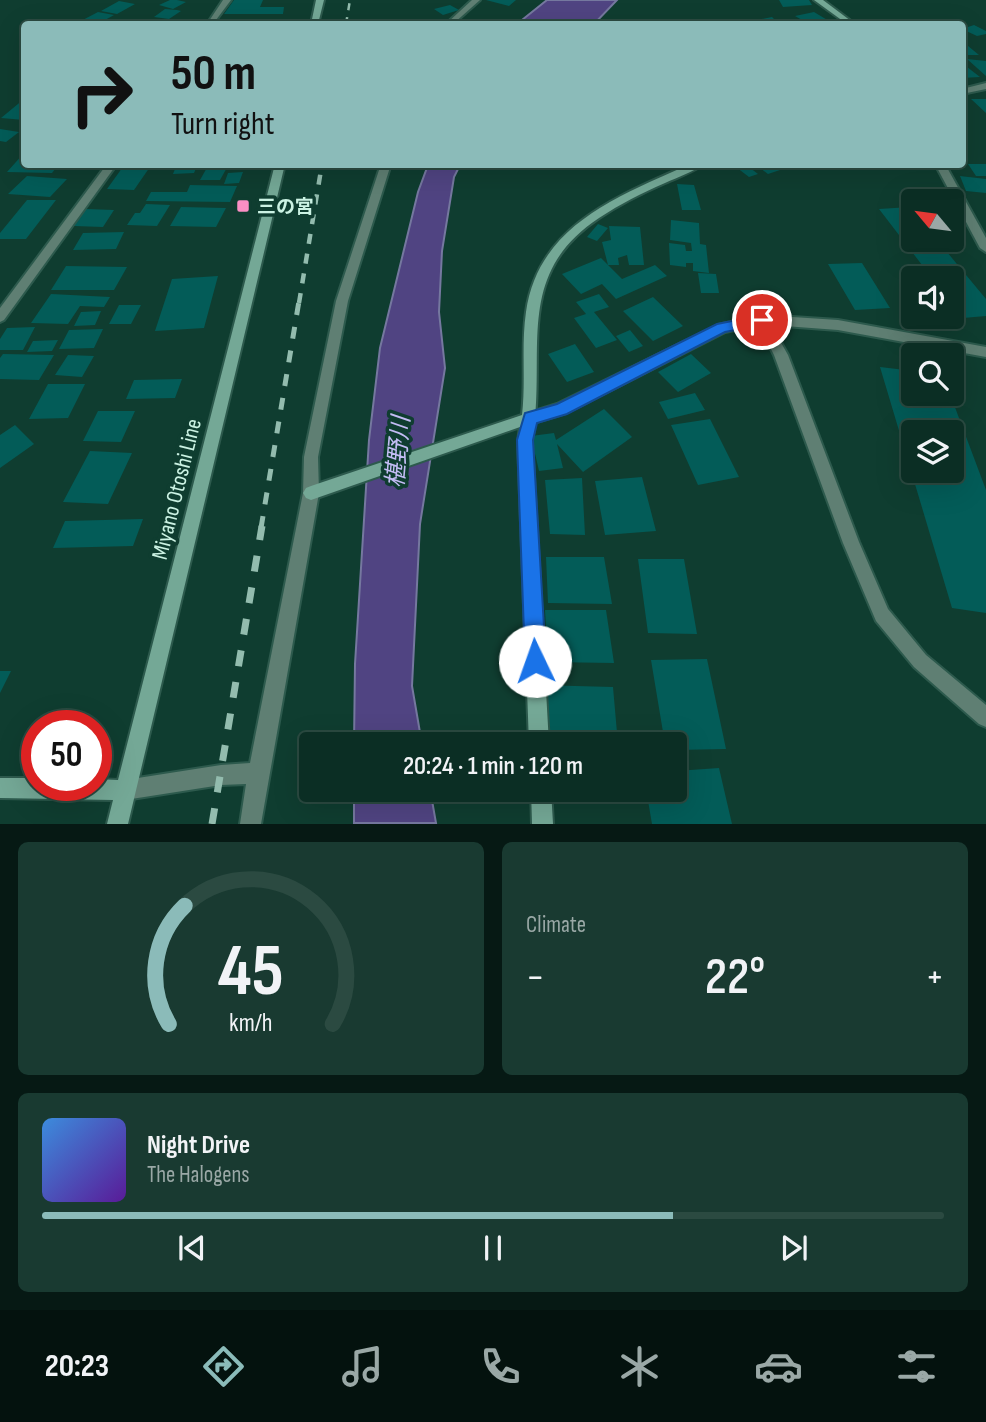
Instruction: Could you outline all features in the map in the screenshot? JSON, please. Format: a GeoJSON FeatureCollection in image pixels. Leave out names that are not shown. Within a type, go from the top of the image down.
{"type":"FeatureCollection","features":[{"type":"Feature","properties":{"kind":"main road"},"geometry":{"type":"LineString","coordinates":[[315,21],[320,0]]}},
{"type":"Feature","properties":{"kind":"main road"},"geometry":{"type":"LineString","coordinates":[[818,0],[847,21]]}},
{"type":"Feature","properties":{"kind":"main road","name":"Miyano Otoshi Line"},"geometry":{"type":"LineString","coordinates":[[117,824],[279,168]]}},
{"type":"Feature","properties":{"kind":"main road"},"geometry":{"type":"LineString","coordinates":[[538,732],[525,440],[530,418],[532,311],[538,281],[557,247],[582,223],[614,204],[690,168]]}},
{"type":"Feature","properties":{"kind":"main road"},"geometry":{"type":"LineString","coordinates":[[311,493],[530,418]]}},
{"type":"Feature","properties":{"kind":"main road"},"geometry":{"type":"LineString","coordinates":[[0,788],[125,790]]}},
{"type":"Feature","properties":{"kind":"main road"},"geometry":{"type":"LineString","coordinates":[[541,802],[542,824]]}},
{"type":"Feature","properties":{"kind":"street"},"geometry":{"type":"LineString","coordinates":[[212,21],[227,0]]}},
{"type":"Feature","properties":{"kind":"street"},"geometry":{"type":"LineString","coordinates":[[452,21],[476,0]]}},
{"type":"Feature","properties":{"kind":"street"},"geometry":{"type":"LineString","coordinates":[[966,91],[986,86]]}},
{"type":"Feature","properties":{"kind":"street"},"geometry":{"type":"LineString","coordinates":[[0,317],[109,168]]}},
{"type":"Feature","properties":{"kind":"street"},"geometry":{"type":"LineString","coordinates":[[250,824],[311,493],[311,457],[342,301],[385,168]]}},
{"type":"Feature","properties":{"kind":"street"},"geometry":{"type":"LineString","coordinates":[[942,168],[986,248]]}},
{"type":"Feature","properties":{"kind":"street"},"geometry":{"type":"LineString","coordinates":[[762,320],[781,355],[851,543],[881,615],[920,662],[986,717]]}},
{"type":"Feature","properties":{"kind":"street"},"geometry":{"type":"LineString","coordinates":[[530,418],[561,410],[722,328],[762,320],[838,325],[986,352]]}},
{"type":"Feature","properties":{"kind":"street"},"geometry":{"type":"LineString","coordinates":[[125,790],[221,775],[258,773]]}},
{"type":"Feature","properties":{"kind":"water"},"geometry":{"type":"Polygon","coordinates":[[[547,0],[617,0],[597,21],[521,21],[547,0]]]}},
{"type":"Feature","properties":{"kind":"water","name":"椹野川"},"geometry":{"type":"Polygon","coordinates":[[[427,168],[458,168],[454,177],[442,251],[439,312],[445,368],[420,524],[412,686],[420,732],[354,732],[355,664],[369,440],[380,348],[418,192],[427,168]]]}},
{"type":"Feature","properties":{"kind":"water"},"geometry":{"type":"Polygon","coordinates":[[[354,802],[432,802],[436,823],[354,823],[354,802]]]}},
{"type":"Feature","properties":{"kind":"building"},"geometry":{"type":"Polygon","coordinates":[[[170,0],[186,2],[173,9],[159,5],[170,0]]]}},
{"type":"Feature","properties":{"kind":"building"},"geometry":{"type":"Polygon","coordinates":[[[234,0],[263,0],[260,7],[284,7],[283,14],[224,14],[234,0]]]}},
{"type":"Feature","properties":{"kind":"building"},"geometry":{"type":"Polygon","coordinates":[[[486,0],[516,0],[509,6],[486,0]]]}},
{"type":"Feature","properties":{"kind":"building"},"geometry":{"type":"Polygon","coordinates":[[[779,0],[809,0],[812,5],[783,7],[779,0]]]}},
{"type":"Feature","properties":{"kind":"building"},"geometry":{"type":"Polygon","coordinates":[[[119,1],[135,4],[117,14],[101,11],[119,1]]]}},
{"type":"Feature","properties":{"kind":"building"},"geometry":{"type":"Polygon","coordinates":[[[450,5],[459,10],[443,15],[434,9],[450,5]]]}},
{"type":"Feature","properties":{"kind":"building"},"geometry":{"type":"Polygon","coordinates":[[[165,9],[181,11],[169,19],[154,17],[165,9]]]}},
{"type":"Feature","properties":{"kind":"building"},"geometry":{"type":"Polygon","coordinates":[[[98,12],[114,15],[103,21],[81,21],[98,12]]]}},
{"type":"Feature","properties":{"kind":"building"},"geometry":{"type":"Polygon","coordinates":[[[814,12],[829,21],[804,21],[795,16],[814,12]]]}},
{"type":"Feature","properties":{"kind":"building"},"geometry":{"type":"Polygon","coordinates":[[[772,17],[776,21],[758,21],[772,17]]]}},
{"type":"Feature","properties":{"kind":"building"},"geometry":{"type":"Polygon","coordinates":[[[974,25],[986,31],[986,34],[977,36],[966,31],[966,28],[974,25]]]}},
{"type":"Feature","properties":{"kind":"building"},"geometry":{"type":"Polygon","coordinates":[[[966,44],[979,55],[966,55],[966,44]]]}},
{"type":"Feature","properties":{"kind":"building"},"geometry":{"type":"Polygon","coordinates":[[[967,59],[986,61],[986,76],[967,59]]]}},
{"type":"Feature","properties":{"kind":"building"},"geometry":{"type":"Polygon","coordinates":[[[966,66],[980,77],[966,78],[966,66]]]}},
{"type":"Feature","properties":{"kind":"building"},"geometry":{"type":"Polygon","coordinates":[[[971,99],[986,99],[986,113],[971,99]]]}},
{"type":"Feature","properties":{"kind":"building"},"geometry":{"type":"Polygon","coordinates":[[[21,101],[21,120],[1,118],[21,101]]]}},
{"type":"Feature","properties":{"kind":"building"},"geometry":{"type":"Polygon","coordinates":[[[0,129],[19,132],[6,142],[0,141],[0,129]]]}},
{"type":"Feature","properties":{"kind":"building"},"geometry":{"type":"Polygon","coordinates":[[[21,156],[21,168],[56,168],[52,173],[7,172],[21,156]]]}},
{"type":"Feature","properties":{"kind":"building"},"geometry":{"type":"Polygon","coordinates":[[[968,164],[986,164],[986,176],[976,176],[968,164]]]}},
{"type":"Feature","properties":{"kind":"building"},"geometry":{"type":"Polygon","coordinates":[[[122,168],[149,168],[134,190],[107,189],[122,168]]]}},
{"type":"Feature","properties":{"kind":"building"},"geometry":{"type":"Polygon","coordinates":[[[175,168],[196,168],[194,173],[173,174],[175,168]]]}},
{"type":"Feature","properties":{"kind":"building"},"geometry":{"type":"Polygon","coordinates":[[[207,168],[227,168],[220,180],[200,180],[207,168]]]}},
{"type":"Feature","properties":{"kind":"building"},"geometry":{"type":"Polygon","coordinates":[[[737,168],[750,168],[758,174],[749,177],[737,168]]]}},
{"type":"Feature","properties":{"kind":"building"},"geometry":{"type":"Polygon","coordinates":[[[760,168],[786,168],[768,174],[760,168]]]}},
{"type":"Feature","properties":{"kind":"building"},"geometry":{"type":"Polygon","coordinates":[[[243,172],[239,183],[224,184],[228,173],[243,172]]]}},
{"type":"Feature","properties":{"kind":"building"},"geometry":{"type":"Polygon","coordinates":[[[27,176],[67,179],[50,197],[8,194],[27,176]]]}},
{"type":"Feature","properties":{"kind":"building"},"geometry":{"type":"Polygon","coordinates":[[[960,176],[986,179],[986,193],[966,191],[960,176]]]}},
{"type":"Feature","properties":{"kind":"building"},"geometry":{"type":"Polygon","coordinates":[[[677,184],[694,185],[701,210],[682,210],[677,184]]]}},
{"type":"Feature","properties":{"kind":"building"},"geometry":{"type":"Polygon","coordinates":[[[190,185],[237,186],[230,202],[146,201],[151,192],[187,192],[190,185]]]}},
{"type":"Feature","properties":{"kind":"building"},"geometry":{"type":"Polygon","coordinates":[[[27,200],[56,200],[26,239],[0,239],[0,233],[27,200]]]}},
{"type":"Feature","properties":{"kind":"building"},"geometry":{"type":"Polygon","coordinates":[[[146,204],[170,205],[157,226],[127,225],[135,213],[140,213],[146,204]]]}},
{"type":"Feature","properties":{"kind":"building"},"geometry":{"type":"Polygon","coordinates":[[[181,207],[226,208],[216,227],[170,226],[181,207]]]}},
{"type":"Feature","properties":{"kind":"building"},"geometry":{"type":"Polygon","coordinates":[[[901,208],[901,238],[879,209],[901,208]]]}},
{"type":"Feature","properties":{"kind":"building"},"geometry":{"type":"Polygon","coordinates":[[[86,209],[114,210],[103,227],[74,226],[86,209]]]}},
{"type":"Feature","properties":{"kind":"building"},"geometry":{"type":"Polygon","coordinates":[[[671,220],[699,223],[700,244],[706,245],[709,273],[693,271],[693,263],[686,263],[686,267],[670,265],[669,243],[685,245],[686,251],[692,251],[691,243],[670,240],[671,220]]]}},
{"type":"Feature","properties":{"kind":"building"},"geometry":{"type":"Polygon","coordinates":[[[598,224],[608,228],[597,241],[587,237],[598,224]]]}},
{"type":"Feature","properties":{"kind":"building"},"geometry":{"type":"Polygon","coordinates":[[[609,226],[640,227],[644,265],[629,265],[627,255],[618,258],[619,265],[608,265],[602,242],[611,240],[609,226]]]}},
{"type":"Feature","properties":{"kind":"building"},"geometry":{"type":"Polygon","coordinates":[[[124,232],[116,249],[73,250],[83,233],[124,232]]]}},
{"type":"Feature","properties":{"kind":"building"},"geometry":{"type":"Polygon","coordinates":[[[912,252],[947,252],[959,266],[923,266],[912,252]]]}},
{"type":"Feature","properties":{"kind":"building"},"geometry":{"type":"Polygon","coordinates":[[[601,258],[622,279],[655,265],[667,276],[616,299],[602,284],[581,294],[562,274],[601,258]]]}},
{"type":"Feature","properties":{"kind":"building"},"geometry":{"type":"Polygon","coordinates":[[[862,263],[890,308],[855,310],[828,264],[862,263]]]}},
{"type":"Feature","properties":{"kind":"building"},"geometry":{"type":"Polygon","coordinates":[[[66,266],[127,267],[114,290],[51,290],[66,266]]]}},
{"type":"Feature","properties":{"kind":"building"},"geometry":{"type":"Polygon","coordinates":[[[698,273],[716,274],[719,293],[701,293],[698,273]]]}},
{"type":"Feature","properties":{"kind":"building"},"geometry":{"type":"Polygon","coordinates":[[[964,273],[986,299],[986,316],[964,318],[964,273]]]}},
{"type":"Feature","properties":{"kind":"building"},"geometry":{"type":"Polygon","coordinates":[[[218,276],[204,328],[155,331],[172,279],[218,276]]]}},
{"type":"Feature","properties":{"kind":"building"},"geometry":{"type":"Polygon","coordinates":[[[51,294],[110,297],[104,307],[80,306],[68,324],[31,323],[51,294]]]}},
{"type":"Feature","properties":{"kind":"building"},"geometry":{"type":"Polygon","coordinates":[[[599,294],[609,307],[594,312],[617,340],[596,348],[574,318],[586,314],[576,302],[599,294]]]}},
{"type":"Feature","properties":{"kind":"building"},"geometry":{"type":"Polygon","coordinates":[[[653,297],[683,326],[653,341],[623,311],[653,297]]]}},
{"type":"Feature","properties":{"kind":"building"},"geometry":{"type":"Polygon","coordinates":[[[119,305],[141,305],[131,324],[109,324],[119,305]]]}},
{"type":"Feature","properties":{"kind":"building"},"geometry":{"type":"Polygon","coordinates":[[[101,311],[95,325],[74,326],[81,312],[101,311]]]}},
{"type":"Feature","properties":{"kind":"building"},"geometry":{"type":"Polygon","coordinates":[[[35,327],[23,350],[0,350],[0,339],[7,328],[35,327]]]}},
{"type":"Feature","properties":{"kind":"building"},"geometry":{"type":"Polygon","coordinates":[[[103,329],[94,348],[59,349],[69,330],[103,329]]]}},
{"type":"Feature","properties":{"kind":"building"},"geometry":{"type":"Polygon","coordinates":[[[630,330],[643,346],[629,352],[616,336],[630,330]]]}},
{"type":"Feature","properties":{"kind":"building"},"geometry":{"type":"Polygon","coordinates":[[[58,340],[52,351],[27,352],[33,341],[58,340]]]}},
{"type":"Feature","properties":{"kind":"building"},"geometry":{"type":"Polygon","coordinates":[[[575,344],[594,372],[567,382],[548,354],[575,344]]]}},
{"type":"Feature","properties":{"kind":"building"},"geometry":{"type":"Polygon","coordinates":[[[3,354],[54,355],[39,380],[0,379],[0,358],[3,354]]]}},
{"type":"Feature","properties":{"kind":"building"},"geometry":{"type":"Polygon","coordinates":[[[691,354],[711,373],[678,392],[658,372],[691,354]]]}},
{"type":"Feature","properties":{"kind":"building"},"geometry":{"type":"Polygon","coordinates":[[[68,355],[94,356],[82,377],[55,375],[68,355]]]}},
{"type":"Feature","properties":{"kind":"building"},"geometry":{"type":"Polygon","coordinates":[[[880,367],[901,369],[901,406],[954,406],[960,420],[901,420],[901,437],[880,367]]]}},
{"type":"Feature","properties":{"kind":"building"},"geometry":{"type":"Polygon","coordinates":[[[182,379],[175,398],[126,399],[134,380],[182,379]]]}},
{"type":"Feature","properties":{"kind":"building"},"geometry":{"type":"Polygon","coordinates":[[[48,384],[85,384],[68,418],[29,419],[48,384]]]}},
{"type":"Feature","properties":{"kind":"building"},"geometry":{"type":"Polygon","coordinates":[[[695,393],[705,410],[668,419],[659,402],[695,393]]]}},
{"type":"Feature","properties":{"kind":"building"},"geometry":{"type":"Polygon","coordinates":[[[604,409],[632,437],[583,472],[557,444],[563,468],[539,471],[531,436],[554,433],[556,440],[604,409]]]}},
{"type":"Feature","properties":{"kind":"building"},"geometry":{"type":"Polygon","coordinates":[[[98,411],[135,411],[121,442],[83,441],[98,411]]]}},
{"type":"Feature","properties":{"kind":"building"},"geometry":{"type":"Polygon","coordinates":[[[710,419],[739,477],[698,485],[671,425],[710,419]]]}},
{"type":"Feature","properties":{"kind":"building"},"geometry":{"type":"Polygon","coordinates":[[[15,425],[34,444],[0,468],[0,435],[15,425]]]}},
{"type":"Feature","properties":{"kind":"building"},"geometry":{"type":"Polygon","coordinates":[[[964,431],[986,490],[986,613],[952,608],[915,483],[964,483],[964,431]]]}},
{"type":"Feature","properties":{"kind":"building"},"geometry":{"type":"Polygon","coordinates":[[[90,451],[132,453],[108,504],[63,502],[90,451]]]}},
{"type":"Feature","properties":{"kind":"building"},"geometry":{"type":"Polygon","coordinates":[[[642,477],[656,531],[605,535],[595,481],[642,477]]]}},
{"type":"Feature","properties":{"kind":"building"},"geometry":{"type":"Polygon","coordinates":[[[582,478],[585,535],[550,534],[545,480],[582,478]]]}},
{"type":"Feature","properties":{"kind":"building"},"geometry":{"type":"Polygon","coordinates":[[[143,519],[133,546],[53,548],[65,521],[143,519]]]}},
{"type":"Feature","properties":{"kind":"building"},"geometry":{"type":"Polygon","coordinates":[[[546,557],[604,557],[612,604],[548,603],[546,557]]]}},
{"type":"Feature","properties":{"kind":"building"},"geometry":{"type":"Polygon","coordinates":[[[638,559],[684,559],[697,634],[648,633],[638,559]]]}},
{"type":"Feature","properties":{"kind":"building"},"geometry":{"type":"Polygon","coordinates":[[[545,610],[606,610],[614,663],[548,662],[545,610]]]}},
{"type":"Feature","properties":{"kind":"building"},"geometry":{"type":"Polygon","coordinates":[[[707,659],[726,749],[687,750],[687,732],[663,732],[651,660],[707,659]]]}},
{"type":"Feature","properties":{"kind":"building"},"geometry":{"type":"Polygon","coordinates":[[[0,671],[11,671],[0,693],[0,671]]]}},
{"type":"Feature","properties":{"kind":"building"},"geometry":{"type":"Polygon","coordinates":[[[538,685],[613,687],[617,732],[539,732],[538,685]]]}},
{"type":"Feature","properties":{"kind":"building"},"geometry":{"type":"Polygon","coordinates":[[[719,768],[732,824],[652,824],[648,802],[687,802],[687,770],[719,768]]]}},
{"type":"Feature","properties":{"kind":"railway"},"geometry":{"type":"LineString","coordinates":[[346,21],[350,0]]}},
{"type":"Feature","properties":{"kind":"railway"},"geometry":{"type":"LineString","coordinates":[[299,303],[321,168]]}},
{"type":"Feature","properties":{"kind":"railway"},"geometry":{"type":"LineString","coordinates":[[261,528],[299,301]]}},
{"type":"Feature","properties":{"kind":"railway"},"geometry":{"type":"LineString","coordinates":[[212,824],[262,526]]}},
{"type":"Feature","properties":{"kind":"place","name":"三の宮"},"geometry":{"type":"Point","coordinates":[243,206]}},
{"type":"Feature","properties":{"kind":"route"},"geometry":{"type":"LineString","coordinates":[[535,661],[525,440],[530,418],[561,410],[722,328],[762,320]]}}]}
